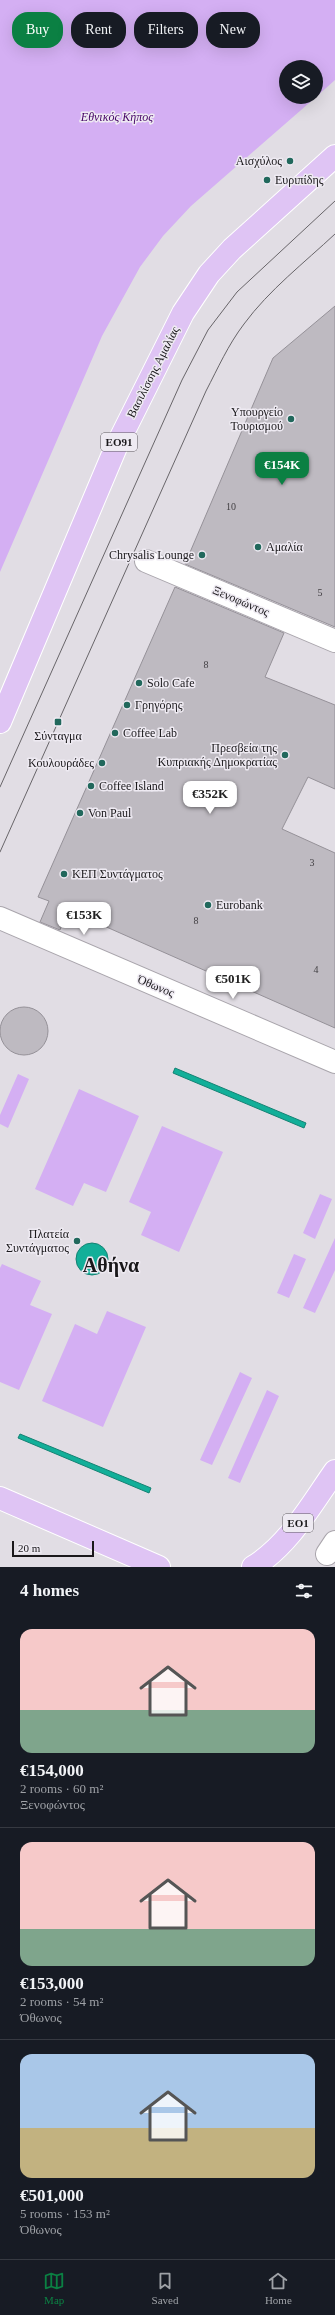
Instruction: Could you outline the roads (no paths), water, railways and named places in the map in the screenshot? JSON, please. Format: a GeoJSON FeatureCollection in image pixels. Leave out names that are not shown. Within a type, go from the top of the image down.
{"type":"FeatureCollection","features":[{"type":"Feature","properties":{"kind":"main road","name":"Βασιλίσσης Αμαλίας"},"geometry":{"type":"LineString","coordinates":[[0,722],[116,447],[183,313],[209,274],[232,249],[335,156]]}},
{"type":"Feature","properties":{"kind":"main road","name":"ΕΟ1"},"geometry":{"type":"LineString","coordinates":[[253,1567],[276,1550],[300,1521],[335,1471]]}},
{"type":"Feature","properties":{"kind":"main road"},"geometry":{"type":"LineString","coordinates":[[0,1498],[159,1567]]}},
{"type":"Feature","properties":{"kind":"street","name":"Ξενοφώντος"},"geometry":{"type":"LineString","coordinates":[[146,561],[335,641]]}},
{"type":"Feature","properties":{"kind":"street","name":"Όθωνος"},"geometry":{"type":"LineString","coordinates":[[0,918],[335,1062]]}},
{"type":"Feature","properties":{"kind":"tram line"},"geometry":{"type":"LineString","coordinates":[[0,787],[182,380],[208,330],[237,292],[335,201]]}},
{"type":"Feature","properties":{"kind":"tram line"},"geometry":{"type":"LineString","coordinates":[[0,852],[206,391],[233,340],[264,300],[335,234]]}},
{"type":"Feature","properties":{"kind":"place","name":"Αισχύλος"},"geometry":{"type":"Point","coordinates":[290,161]}},
{"type":"Feature","properties":{"kind":"place","name":"Ευριπίδης"},"geometry":{"type":"Point","coordinates":[267,180]}},
{"type":"Feature","properties":{"kind":"place","name":"Υπουργείο Τουρισμού"},"geometry":{"type":"Point","coordinates":[291,419]}},
{"type":"Feature","properties":{"kind":"place","name":"Αμαλία"},"geometry":{"type":"Point","coordinates":[258,547]}},
{"type":"Feature","properties":{"kind":"place","name":"Chrysalis Lounge"},"geometry":{"type":"Point","coordinates":[202,555]}},
{"type":"Feature","properties":{"kind":"place","name":"Solo Cafe"},"geometry":{"type":"Point","coordinates":[139,683]}},
{"type":"Feature","properties":{"kind":"place","name":"Γρηγόρης"},"geometry":{"type":"Point","coordinates":[127,705]}},
{"type":"Feature","properties":{"kind":"place","name":"Σύνταγμα"},"geometry":{"type":"Point","coordinates":[58,722]}},
{"type":"Feature","properties":{"kind":"place","name":"Coffee Lab"},"geometry":{"type":"Point","coordinates":[115,733]}},
{"type":"Feature","properties":{"kind":"place","name":"Πρεσβεία της Κυπριακής Δημοκρατίας"},"geometry":{"type":"Point","coordinates":[285,755]}},
{"type":"Feature","properties":{"kind":"place","name":"Κουλουράδες"},"geometry":{"type":"Point","coordinates":[102,763]}},
{"type":"Feature","properties":{"kind":"place","name":"Coffee Island"},"geometry":{"type":"Point","coordinates":[91,786]}},
{"type":"Feature","properties":{"kind":"place","name":"Von Paul"},"geometry":{"type":"Point","coordinates":[80,813]}},
{"type":"Feature","properties":{"kind":"place","name":"ΚΕΠ Συντάγματος"},"geometry":{"type":"Point","coordinates":[64,874]}},
{"type":"Feature","properties":{"kind":"place","name":"Eurobank"},"geometry":{"type":"Point","coordinates":[208,905]}},
{"type":"Feature","properties":{"kind":"place","name":"Πλατεία Συντάγματος"},"geometry":{"type":"Point","coordinates":[77,1241]}},
{"type":"Feature","properties":{"kind":"district","name":"Αθήνα"},"geometry":{"type":"Point","coordinates":[111,1265]}},
{"type":"Feature","properties":{"kind":"park label","name":"Εθνικός Κήπος"},"geometry":{"type":"Point","coordinates":[117,117]}}]}
